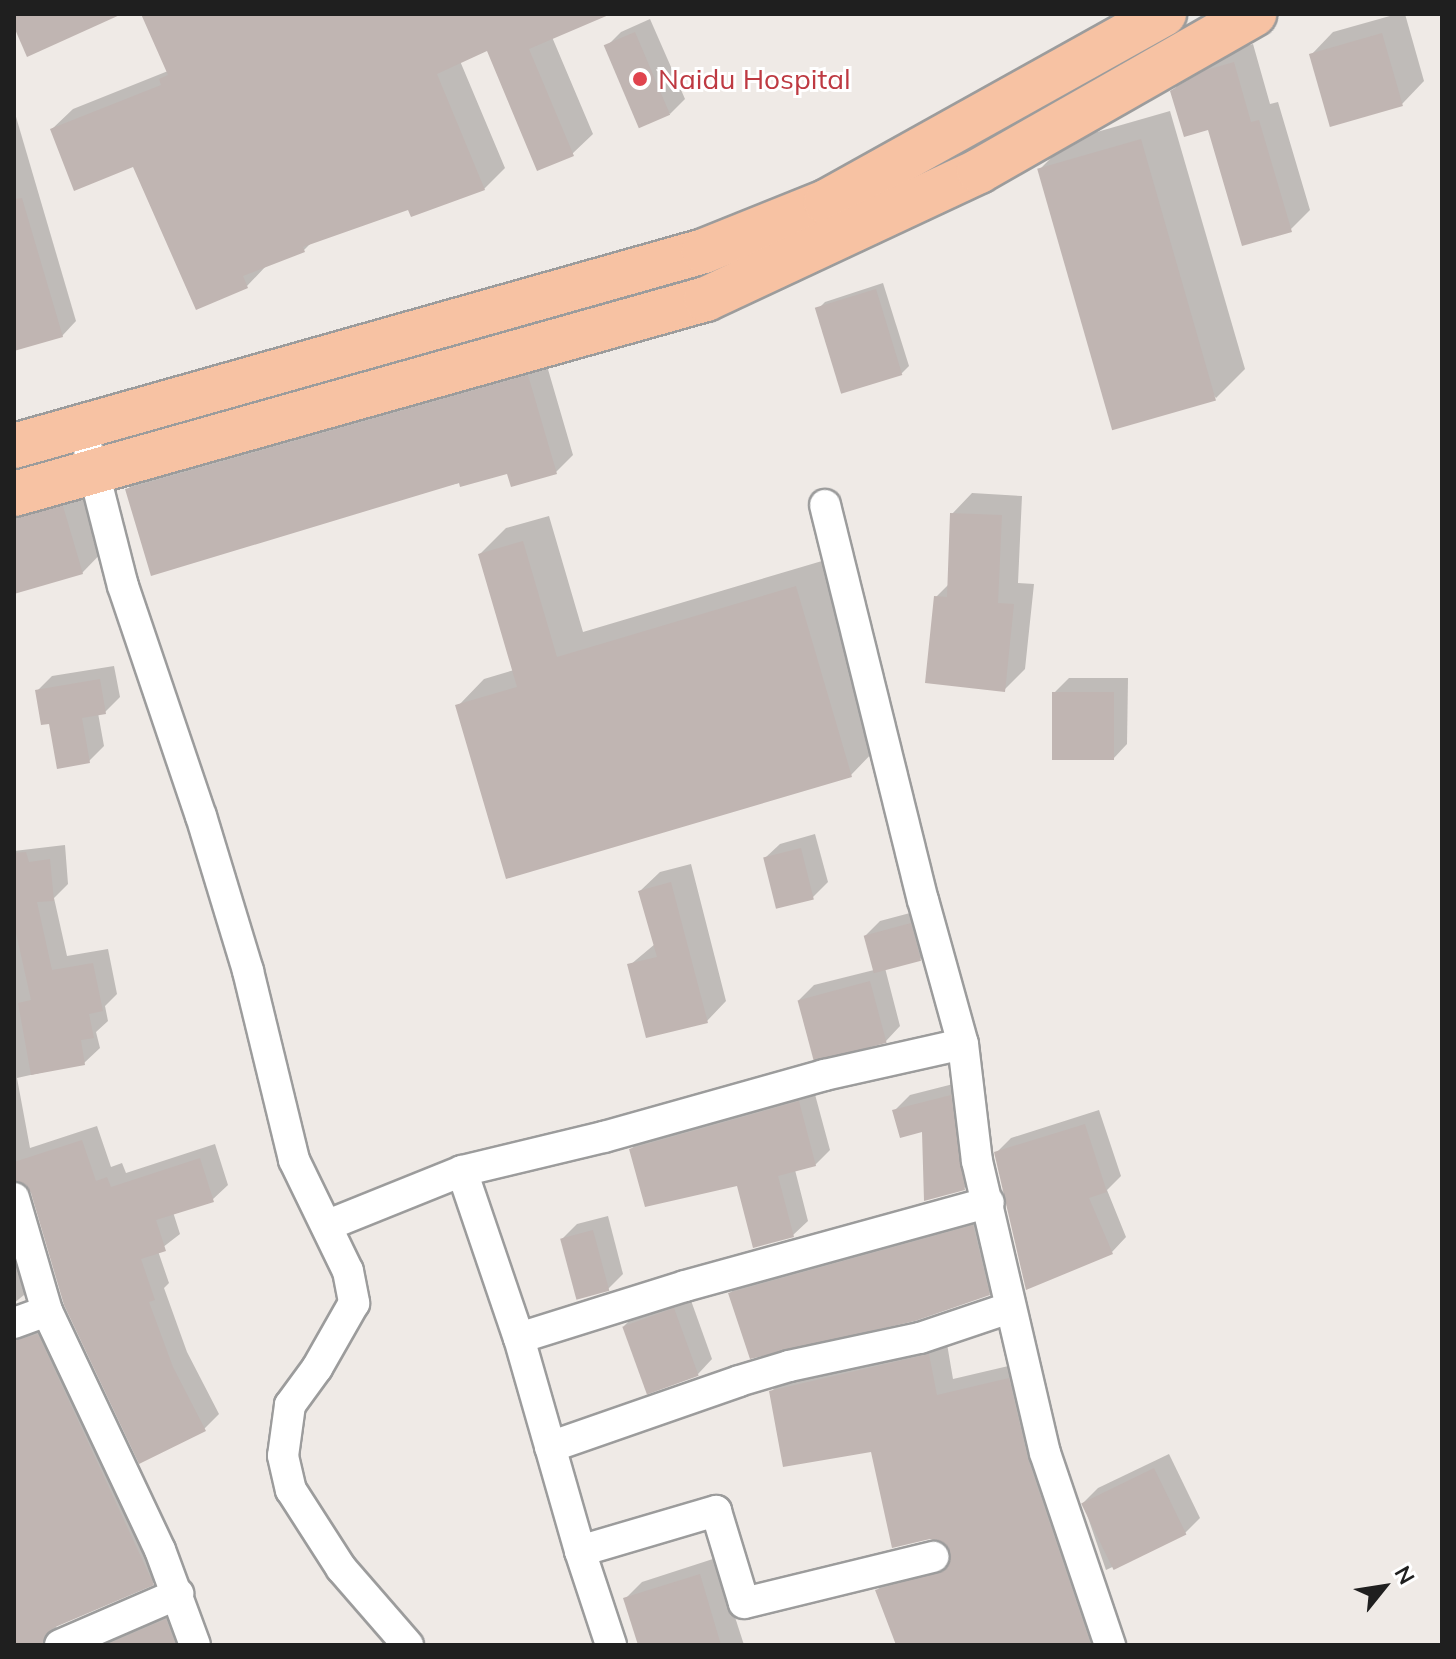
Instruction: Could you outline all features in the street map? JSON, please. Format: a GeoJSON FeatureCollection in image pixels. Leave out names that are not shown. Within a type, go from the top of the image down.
{"type":"FeatureCollection","features":[{"type":"Feature","properties":{"kind":"main road"},"geometry":{"type":"LineString","coordinates":[[14,446],[704,251],[826,202],[1164,14]]}},
{"type":"Feature","properties":{"kind":"main road"},"geometry":{"type":"LineString","coordinates":[[14,494],[706,299],[979,171],[1254,14]]}},
{"type":"Feature","properties":{"kind":"street"},"geometry":{"type":"LineString","coordinates":[[82,427],[123,586],[201,816],[248,971],[294,1160],[348,1271],[354,1303],[317,1368],[290,1405],[283,1456],[291,1490],[341,1568],[408,1645]]}},
{"type":"Feature","properties":{"kind":"street"},"geometry":{"type":"LineString","coordinates":[[825,505],[963,1044],[977,1161],[1045,1453],[1110,1645]]}},
{"type":"Feature","properties":{"kind":"street"},"geometry":{"type":"LineString","coordinates":[[328,1225],[462,1171],[824,1075],[963,1044]]}},
{"type":"Feature","properties":{"kind":"street"},"geometry":{"type":"LineString","coordinates":[[462,1171],[519,1338],[580,1551],[611,1645]]}},
{"type":"Feature","properties":{"kind":"street"},"geometry":{"type":"LineString","coordinates":[[14,1198],[47,1311],[178,1594],[195,1645]]}},
{"type":"Feature","properties":{"kind":"street"},"geometry":{"type":"LineString","coordinates":[[519,1338],[685,1286],[989,1202]]}},
{"type":"Feature","properties":{"kind":"street"},"geometry":{"type":"LineString","coordinates":[[550,1447],[739,1381],[789,1366],[920,1338],[1009,1308]]}},
{"type":"Feature","properties":{"kind":"street"},"geometry":{"type":"LineString","coordinates":[[14,1323],[47,1311]]}},
{"type":"Feature","properties":{"kind":"street"},"geometry":{"type":"LineString","coordinates":[[580,1551],[716,1511],[744,1603],[933,1557]]}},
{"type":"Feature","properties":{"kind":"street"},"geometry":{"type":"LineString","coordinates":[[60,1645],[178,1594]]}},
{"type":"Feature","properties":{"kind":"building"},"geometry":{"type":"Polygon","coordinates":[[[14,14],[122,14],[27,57],[14,27],[14,14]]]}},
{"type":"Feature","properties":{"kind":"building"},"geometry":{"type":"Polygon","coordinates":[[[141,14],[611,14],[529,49],[574,156],[537,171],[487,51],[437,74],[485,190],[411,217],[408,210],[303,247],[305,252],[243,276],[248,288],[196,310],[133,167],[74,191],[50,129],[161,85],[159,79],[168,75],[141,14]]]}},
{"type":"Feature","properties":{"kind":"building"},"geometry":{"type":"Polygon","coordinates":[[[635,32],[670,115],[639,128],[604,45],[635,32]]]}},
{"type":"Feature","properties":{"kind":"building"},"geometry":{"type":"Polygon","coordinates":[[[1382,33],[1403,106],[1330,127],[1309,54],[1382,33]]]}},
{"type":"Feature","properties":{"kind":"building"},"geometry":{"type":"Polygon","coordinates":[[[1234,62],[1251,122],[1259,120],[1292,232],[1242,246],[1208,130],[1184,137],[1170,91],[1206,70],[1234,62]]]}},
{"type":"Feature","properties":{"kind":"building"},"geometry":{"type":"Polygon","coordinates":[[[1141,139],[1216,400],[1112,430],[1037,169],[1141,139]]]}},
{"type":"Feature","properties":{"kind":"building"},"geometry":{"type":"Polygon","coordinates":[[[22,198],[63,337],[14,351],[14,199],[22,198]]]}},
{"type":"Feature","properties":{"kind":"building"},"geometry":{"type":"Polygon","coordinates":[[[876,289],[902,375],[841,394],[815,308],[876,289]]]}},
{"type":"Feature","properties":{"kind":"building"},"geometry":{"type":"Polygon","coordinates":[[[528,375],[557,474],[511,487],[507,474],[460,487],[459,483],[151,576],[125,489],[528,375]]]}},
{"type":"Feature","properties":{"kind":"building"},"geometry":{"type":"Polygon","coordinates":[[[63,506],[83,574],[14,594],[14,518],[63,506]]]}},
{"type":"Feature","properties":{"kind":"building"},"geometry":{"type":"Polygon","coordinates":[[[950,513],[1002,515],[998,603],[1014,604],[1005,692],[925,683],[934,596],[947,597],[950,513]]]}},
{"type":"Feature","properties":{"kind":"building"},"geometry":{"type":"Polygon","coordinates":[[[523,541],[557,657],[796,586],[852,777],[506,879],[455,705],[517,687],[478,554],[523,541]]]}},
{"type":"Feature","properties":{"kind":"building"},"geometry":{"type":"Polygon","coordinates":[[[100,679],[106,714],[82,718],[90,763],[57,769],[49,724],[41,725],[35,690],[100,679]]]}},
{"type":"Feature","properties":{"kind":"building"},"geometry":{"type":"Polygon","coordinates":[[[1052,692],[1114,692],[1114,760],[1052,760],[1052,692]]]}},
{"type":"Feature","properties":{"kind":"building"},"geometry":{"type":"Polygon","coordinates":[[[801,848],[814,899],[776,909],[763,857],[801,848]]]}},
{"type":"Feature","properties":{"kind":"building"},"geometry":{"type":"Polygon","coordinates":[[[26,852],[29,862],[50,859],[54,901],[37,902],[52,970],[93,963],[103,1011],[89,1014],[94,1038],[81,1040],[85,1065],[31,1075],[18,1003],[31,1000],[14,924],[14,853],[26,852]]]}},
{"type":"Feature","properties":{"kind":"building"},"geometry":{"type":"Polygon","coordinates":[[[671,882],[708,1023],[646,1038],[627,964],[657,957],[638,891],[671,882]]]}},
{"type":"Feature","properties":{"kind":"building"},"geometry":{"type":"Polygon","coordinates":[[[911,923],[921,961],[874,973],[864,936],[911,923]]]}},
{"type":"Feature","properties":{"kind":"building"},"geometry":{"type":"Polygon","coordinates":[[[870,981],[887,1043],[814,1062],[798,1000],[870,981]]]}},
{"type":"Feature","properties":{"kind":"building"},"geometry":{"type":"Polygon","coordinates":[[[951,1095],[965,1190],[924,1201],[922,1132],[900,1138],[892,1110],[951,1095]]]}},
{"type":"Feature","properties":{"kind":"building"},"geometry":{"type":"Polygon","coordinates":[[[799,1101],[816,1166],[778,1176],[794,1237],[753,1248],[737,1186],[645,1207],[629,1149],[799,1101]]]}},
{"type":"Feature","properties":{"kind":"building"},"geometry":{"type":"Polygon","coordinates":[[[1085,1124],[1107,1192],[1089,1198],[1113,1254],[1026,1290],[994,1152],[1085,1124]]]}},
{"type":"Feature","properties":{"kind":"building"},"geometry":{"type":"Polygon","coordinates":[[[82,1140],[96,1181],[107,1177],[111,1187],[200,1158],[214,1202],[156,1220],[166,1251],[141,1259],[155,1300],[149,1302],[173,1367],[206,1431],[139,1464],[64,1305],[31,1193],[26,1185],[14,1180],[14,1162],[82,1140]]]}},
{"type":"Feature","properties":{"kind":"building"},"geometry":{"type":"Polygon","coordinates":[[[973,1225],[990,1295],[915,1321],[750,1359],[728,1293],[973,1225]]]}},
{"type":"Feature","properties":{"kind":"building"},"geometry":{"type":"Polygon","coordinates":[[[593,1230],[609,1291],[576,1300],[560,1239],[593,1230]]]}},
{"type":"Feature","properties":{"kind":"building"},"geometry":{"type":"Polygon","coordinates":[[[674,1308],[699,1376],[647,1394],[622,1327],[674,1308]]]}},
{"type":"Feature","properties":{"kind":"building"},"geometry":{"type":"Polygon","coordinates":[[[38,1334],[154,1585],[53,1628],[45,1635],[42,1645],[14,1645],[14,1341],[38,1334]]]}},
{"type":"Feature","properties":{"kind":"building"},"geometry":{"type":"Polygon","coordinates":[[[929,1354],[937,1395],[1009,1378],[1028,1459],[1091,1645],[896,1645],[875,1590],[945,1570],[950,1561],[946,1545],[930,1539],[892,1548],[871,1452],[783,1467],[769,1391],[929,1354]]]}},
{"type":"Feature","properties":{"kind":"building"},"geometry":{"type":"Polygon","coordinates":[[[1154,1468],[1186,1535],[1114,1570],[1081,1504],[1154,1468]]]}},
{"type":"Feature","properties":{"kind":"building"},"geometry":{"type":"Polygon","coordinates":[[[700,1574],[721,1645],[638,1645],[623,1598],[700,1574]]]}},
{"type":"Feature","properties":{"kind":"building"},"geometry":{"type":"Polygon","coordinates":[[[166,1619],[176,1645],[105,1645],[166,1619]]]}},
{"type":"Feature","properties":{"kind":"place","name":"Naidu Hospital"},"geometry":{"type":"Point","coordinates":[640,79]}}]}
